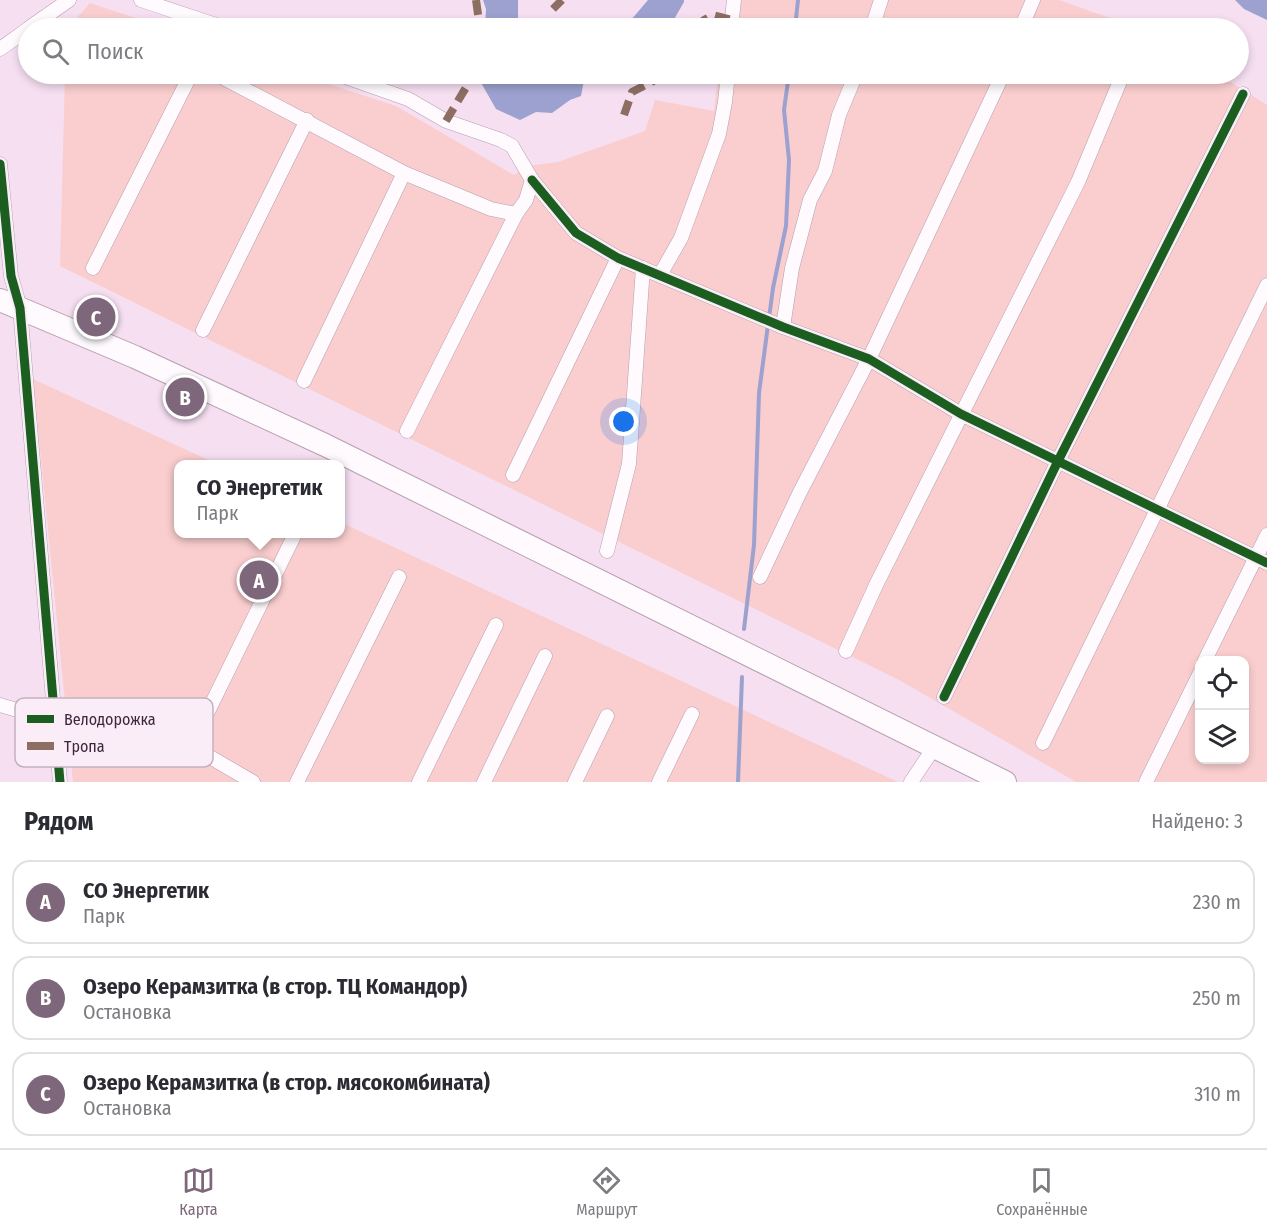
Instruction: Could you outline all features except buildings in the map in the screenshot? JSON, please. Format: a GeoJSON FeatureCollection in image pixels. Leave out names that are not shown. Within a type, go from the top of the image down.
{"type":"FeatureCollection","features":[{"type":"Feature","properties":{"kind":"main road"},"geometry":{"type":"LineString","coordinates":[[10,304],[135,357],[331,448],[1005,782]]}},
{"type":"Feature","properties":{"kind":"street"},"geometry":{"type":"LineString","coordinates":[[44,18],[69,0]]}},
{"type":"Feature","properties":{"kind":"street"},"geometry":{"type":"LineString","coordinates":[[141,0],[195,18]]}},
{"type":"Feature","properties":{"kind":"street"},"geometry":{"type":"LineString","coordinates":[[732,18],[734,0]]}},
{"type":"Feature","properties":{"kind":"street"},"geometry":{"type":"LineString","coordinates":[[875,18],[881,0]]}},
{"type":"Feature","properties":{"kind":"street"},"geometry":{"type":"LineString","coordinates":[[1025,18],[1033,0]]}},
{"type":"Feature","properties":{"kind":"street"},"geometry":{"type":"LineString","coordinates":[[0,49],[18,37]]}},
{"type":"Feature","properties":{"kind":"street"},"geometry":{"type":"LineString","coordinates":[[93,268],[186,84]]}},
{"type":"Feature","properties":{"kind":"street"},"geometry":{"type":"LineString","coordinates":[[236,84],[404,173],[491,209],[516,214]]}},
{"type":"Feature","properties":{"kind":"street"},"geometry":{"type":"LineString","coordinates":[[365,84],[408,99],[446,121],[512,146],[532,180],[576,233],[618,258],[783,327],[869,360],[961,414],[1261,560]]}},
{"type":"Feature","properties":{"kind":"street"},"geometry":{"type":"LineString","coordinates":[[660,275],[681,238],[719,134],[727,84]]}},
{"type":"Feature","properties":{"kind":"street"},"geometry":{"type":"LineString","coordinates":[[783,327],[792,268],[810,200],[825,171],[839,114],[852,84]]}},
{"type":"Feature","properties":{"kind":"street"},"geometry":{"type":"LineString","coordinates":[[760,577],[800,492],[869,360],[998,84]]}},
{"type":"Feature","properties":{"kind":"street"},"geometry":{"type":"LineString","coordinates":[[846,651],[876,585],[1078,182],[1119,84]]}},
{"type":"Feature","properties":{"kind":"street"},"geometry":{"type":"LineString","coordinates":[[944,697],[1058,461],[1243,94]]}},
{"type":"Feature","properties":{"kind":"street"},"geometry":{"type":"LineString","coordinates":[[203,330],[307,120]]}},
{"type":"Feature","properties":{"kind":"street"},"geometry":{"type":"LineString","coordinates":[[0,164],[11,276],[10,304],[52,698]]}},
{"type":"Feature","properties":{"kind":"street"},"geometry":{"type":"LineString","coordinates":[[304,381],[404,173]]}},
{"type":"Feature","properties":{"kind":"street"},"geometry":{"type":"LineString","coordinates":[[407,431],[516,214],[526,200],[532,180]]}},
{"type":"Feature","properties":{"kind":"street"},"geometry":{"type":"LineString","coordinates":[[513,475],[618,258]]}},
{"type":"Feature","properties":{"kind":"street"},"geometry":{"type":"LineString","coordinates":[[607,551],[629,465],[643,268]]}},
{"type":"Feature","properties":{"kind":"street"},"geometry":{"type":"LineString","coordinates":[[1043,743],[1267,285]]}},
{"type":"Feature","properties":{"kind":"street"},"geometry":{"type":"LineString","coordinates":[[1207,656],[1261,560],[1267,535]]}},
{"type":"Feature","properties":{"kind":"street"},"geometry":{"type":"LineString","coordinates":[[213,701],[293,538]]}},
{"type":"Feature","properties":{"kind":"street"},"geometry":{"type":"LineString","coordinates":[[297,782],[399,577]]}},
{"type":"Feature","properties":{"kind":"street"},"geometry":{"type":"LineString","coordinates":[[419,782],[496,625]]}},
{"type":"Feature","properties":{"kind":"street"},"geometry":{"type":"LineString","coordinates":[[484,782],[545,656]]}},
{"type":"Feature","properties":{"kind":"street"},"geometry":{"type":"LineString","coordinates":[[1146,782],[1195,683]]}},
{"type":"Feature","properties":{"kind":"street"},"geometry":{"type":"LineString","coordinates":[[0,705],[15,709]]}},
{"type":"Feature","properties":{"kind":"street"},"geometry":{"type":"LineString","coordinates":[[659,782],[692,714]]}},
{"type":"Feature","properties":{"kind":"street"},"geometry":{"type":"LineString","coordinates":[[575,782],[607,716]]}},
{"type":"Feature","properties":{"kind":"street"},"geometry":{"type":"LineString","coordinates":[[911,782],[935,746]]}},
{"type":"Feature","properties":{"kind":"street"},"geometry":{"type":"LineString","coordinates":[[213,759],[253,782]]}},
{"type":"Feature","properties":{"kind":"street"},"geometry":{"type":"LineString","coordinates":[[59,767],[60,782]]}},
{"type":"Feature","properties":{"kind":"shaded area"},"geometry":{"type":"Polygon","coordinates":[[[727,0],[1059,0],[1110,18],[724,18],[727,0]]]}},
{"type":"Feature","properties":{"kind":"shaded area"},"geometry":{"type":"Polygon","coordinates":[[[90,3],[135,18],[77,18],[90,3]]]}},
{"type":"Feature","properties":{"kind":"shaded area"},"geometry":{"type":"Polygon","coordinates":[[[65,84],[329,84],[396,106],[514,175],[527,166],[558,162],[645,131],[655,100],[714,111],[717,84],[1234,84],[1267,105],[1267,782],[1076,782],[899,680],[60,266],[65,84]]]}},
{"type":"Feature","properties":{"kind":"shaded area"},"geometry":{"type":"Polygon","coordinates":[[[33,379],[208,460],[174,460],[174,538],[345,538],[345,524],[898,782],[73,782],[72,767],[213,767],[213,698],[65,698],[33,379]]]}},
{"type":"Feature","properties":{"kind":"water"},"geometry":{"type":"Polygon","coordinates":[[[483,0],[518,0],[518,18],[486,18],[483,0]]]}},
{"type":"Feature","properties":{"kind":"water"},"geometry":{"type":"Polygon","coordinates":[[[648,0],[684,0],[675,18],[633,18],[648,0]]]}},
{"type":"Feature","properties":{"kind":"water"},"geometry":{"type":"Polygon","coordinates":[[[1235,0],[1267,0],[1267,20],[1244,9],[1235,0]]]}},
{"type":"Feature","properties":{"kind":"water"},"geometry":{"type":"Polygon","coordinates":[[[482,84],[583,84],[581,96],[570,100],[552,113],[536,112],[520,120],[496,109],[482,84]]]}},
{"type":"Feature","properties":{"kind":"waterway"},"geometry":{"type":"LineString","coordinates":[[796,18],[798,0]]}},
{"type":"Feature","properties":{"kind":"waterway"},"geometry":{"type":"LineString","coordinates":[[769,318],[786,226],[789,160],[784,110],[788,84]]}},
{"type":"Feature","properties":{"kind":"waterway"},"geometry":{"type":"LineString","coordinates":[[744,629],[754,545],[759,393],[768,325]]}},
{"type":"Feature","properties":{"kind":"waterway"},"geometry":{"type":"LineString","coordinates":[[738,782],[742,677]]}},
{"type":"Feature","properties":{"kind":"marked path"},"geometry":{"type":"LineString","coordinates":[[476,0],[479,18]]}},
{"type":"Feature","properties":{"kind":"marked path"},"geometry":{"type":"LineString","coordinates":[[553,9],[562,0]]}},
{"type":"Feature","properties":{"kind":"marked path"},"geometry":{"type":"LineString","coordinates":[[708,18],[713,15],[724,18]]}},
{"type":"Feature","properties":{"kind":"marked path"},"geometry":{"type":"LineString","coordinates":[[446,121],[468,84]]}},
{"type":"Feature","properties":{"kind":"marked path"},"geometry":{"type":"LineString","coordinates":[[624,115],[632,92],[647,84]]}},
{"type":"Feature","properties":{"kind":"cycle path"},"geometry":{"type":"LineString","coordinates":[[944,697],[1058,461],[1243,94]]}},
{"type":"Feature","properties":{"kind":"cycle path"},"geometry":{"type":"LineString","coordinates":[[0,164],[11,276],[20,308],[53,698]]}},
{"type":"Feature","properties":{"kind":"cycle path"},"geometry":{"type":"LineString","coordinates":[[532,180],[576,233],[618,258],[783,327],[869,359],[961,414],[1267,563]]}},
{"type":"Feature","properties":{"kind":"cycle path"},"geometry":{"type":"LineString","coordinates":[[59,767],[60,782]]}},
{"type":"Feature","properties":{"kind":"place","name":"Озеро Керамзитка (в стор. мясокомбината)"},"geometry":{"type":"Point","coordinates":[96,317]}},
{"type":"Feature","properties":{"kind":"place","name":"Озеро Керамзитка (в стор. ТЦ Командор)"},"geometry":{"type":"Point","coordinates":[185,397]}},
{"type":"Feature","properties":{"kind":"place","name":"СО Энергетик"},"geometry":{"type":"Point","coordinates":[259,580]}}]}
